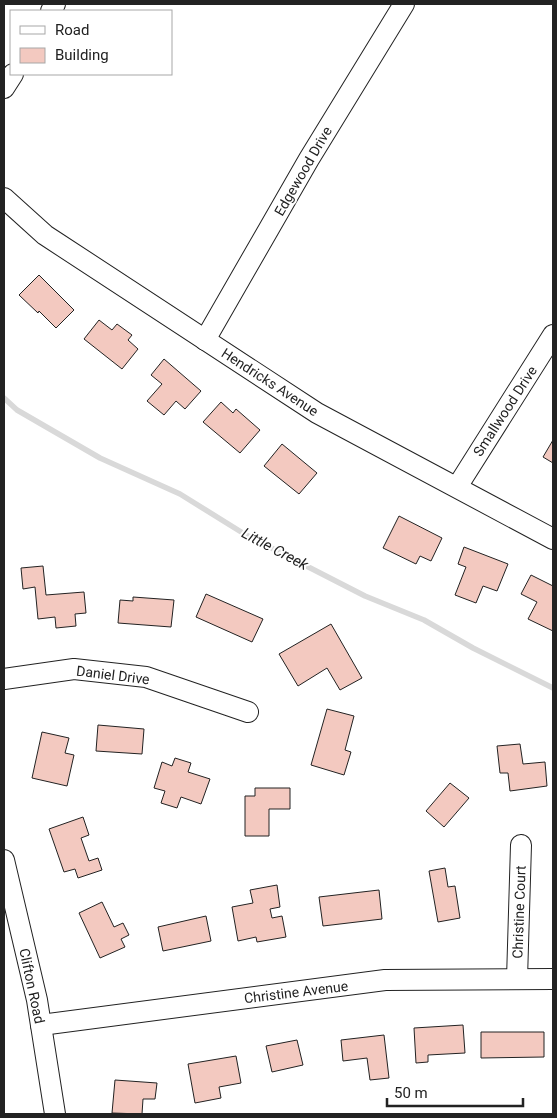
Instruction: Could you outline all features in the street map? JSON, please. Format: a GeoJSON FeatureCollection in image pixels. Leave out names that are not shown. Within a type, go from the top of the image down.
{"type":"FeatureCollection","features":[{"type":"Feature","properties":{"kind":"street","name":"Edgewood Drive"},"geometry":{"type":"LineString","coordinates":[[205,340],[310,159],[404,4]]}},
{"type":"Feature","properties":{"kind":"street"},"geometry":{"type":"LineString","coordinates":[[4,88],[11,75]]}},
{"type":"Feature","properties":{"kind":"street","name":"Hendricks Avenue"},"geometry":{"type":"LineString","coordinates":[[4,198],[45,235],[317,413],[553,539]]}},
{"type":"Feature","properties":{"kind":"street","name":"Smallwood Drive"},"geometry":{"type":"LineString","coordinates":[[457,487],[553,335]]}},
{"type":"Feature","properties":{"kind":"street","name":"Daniel Drive"},"geometry":{"type":"LineString","coordinates":[[4,679],[74,669],[146,677],[248,712]]}},
{"type":"Feature","properties":{"kind":"street","name":"Christine Court"},"geometry":{"type":"LineString","coordinates":[[517,979],[521,845]]}},
{"type":"Feature","properties":{"kind":"street","name":"Clifton Road"},"geometry":{"type":"LineString","coordinates":[[4,860],[36,1000],[55,1114]]}},
{"type":"Feature","properties":{"kind":"street","name":"Christine Avenue"},"geometry":{"type":"LineString","coordinates":[[41,1025],[385,980],[553,979]]}},
{"type":"Feature","properties":{"kind":"building"},"geometry":{"type":"Polygon","coordinates":[[[39,275],[74,310],[56,328],[19,295],[39,275]]]}},
{"type":"Feature","properties":{"kind":"building"},"geometry":{"type":"Polygon","coordinates":[[[99,320],[112,330],[117,324],[132,335],[128,340],[138,349],[122,369],[84,339],[99,320]]]}},
{"type":"Feature","properties":{"kind":"building"},"geometry":{"type":"Polygon","coordinates":[[[164,359],[201,391],[185,409],[176,401],[164,415],[147,401],[162,384],[151,375],[164,359]]]}},
{"type":"Feature","properties":{"kind":"building"},"geometry":{"type":"Polygon","coordinates":[[[221,402],[233,413],[236,409],[260,430],[240,453],[203,422],[221,402]]]}},
{"type":"Feature","properties":{"kind":"building"},"geometry":{"type":"Polygon","coordinates":[[[553,440],[553,463],[543,457],[553,440]]]}},
{"type":"Feature","properties":{"kind":"building"},"geometry":{"type":"Polygon","coordinates":[[[282,444],[317,473],[299,494],[264,466],[282,444]]]}},
{"type":"Feature","properties":{"kind":"building"},"geometry":{"type":"Polygon","coordinates":[[[399,516],[442,538],[431,561],[420,556],[416,564],[383,548],[399,516]]]}},
{"type":"Feature","properties":{"kind":"building"},"geometry":{"type":"Polygon","coordinates":[[[464,547],[508,564],[497,591],[483,586],[476,603],[455,595],[466,567],[458,564],[464,547]]]}},
{"type":"Feature","properties":{"kind":"building"},"geometry":{"type":"Polygon","coordinates":[[[43,566],[46,595],[84,592],[86,613],[75,614],[76,626],[56,628],[55,617],[38,619],[35,587],[23,589],[21,568],[43,566]]]}},
{"type":"Feature","properties":{"kind":"building"},"geometry":{"type":"Polygon","coordinates":[[[531,575],[553,586],[553,631],[528,619],[537,602],[521,594],[531,575]]]}},
{"type":"Feature","properties":{"kind":"building"},"geometry":{"type":"Polygon","coordinates":[[[206,594],[263,619],[252,642],[196,617],[206,594]]]}},
{"type":"Feature","properties":{"kind":"building"},"geometry":{"type":"Polygon","coordinates":[[[133,597],[174,600],[171,627],[118,623],[120,600],[133,601],[133,597]]]}},
{"type":"Feature","properties":{"kind":"building"},"geometry":{"type":"Polygon","coordinates":[[[331,624],[362,678],[340,690],[327,668],[298,686],[279,654],[331,624]]]}},
{"type":"Feature","properties":{"kind":"building"},"geometry":{"type":"Polygon","coordinates":[[[327,709],[354,716],[345,750],[351,752],[344,775],[311,765],[327,709]]]}},
{"type":"Feature","properties":{"kind":"building"},"geometry":{"type":"Polygon","coordinates":[[[98,725],[144,729],[142,754],[96,751],[98,725]]]}},
{"type":"Feature","properties":{"kind":"building"},"geometry":{"type":"Polygon","coordinates":[[[42,732],[69,738],[65,753],[74,755],[67,786],[32,778],[42,732]]]}},
{"type":"Feature","properties":{"kind":"building"},"geometry":{"type":"Polygon","coordinates":[[[520,744],[523,764],[545,762],[547,786],[510,791],[508,773],[500,773],[497,746],[520,744]]]}},
{"type":"Feature","properties":{"kind":"building"},"geometry":{"type":"Polygon","coordinates":[[[175,758],[191,763],[188,772],[210,779],[201,804],[181,797],[177,808],[161,803],[165,791],[154,788],[162,762],[172,766],[175,758]]]}},
{"type":"Feature","properties":{"kind":"building"},"geometry":{"type":"Polygon","coordinates":[[[450,783],[469,798],[444,827],[426,811],[450,783]]]}},
{"type":"Feature","properties":{"kind":"building"},"geometry":{"type":"Polygon","coordinates":[[[255,788],[290,788],[290,809],[269,809],[269,836],[245,836],[245,796],[255,796],[255,788]]]}},
{"type":"Feature","properties":{"kind":"building"},"geometry":{"type":"Polygon","coordinates":[[[83,817],[89,835],[81,838],[89,861],[98,858],[102,870],[78,878],[75,869],[64,872],[49,829],[83,817]]]}},
{"type":"Feature","properties":{"kind":"building"},"geometry":{"type":"Polygon","coordinates":[[[445,868],[448,887],[455,886],[460,918],[438,922],[429,871],[445,868]]]}},
{"type":"Feature","properties":{"kind":"building"},"geometry":{"type":"Polygon","coordinates":[[[277,885],[280,907],[270,909],[272,918],[282,916],[286,937],[257,942],[256,937],[238,941],[232,907],[253,903],[250,890],[277,885]]]}},
{"type":"Feature","properties":{"kind":"building"},"geometry":{"type":"Polygon","coordinates":[[[379,890],[382,919],[323,926],[319,897],[379,890]]]}},
{"type":"Feature","properties":{"kind":"building"},"geometry":{"type":"Polygon","coordinates":[[[102,902],[114,927],[123,923],[129,935],[121,939],[125,947],[100,958],[79,913],[102,902]]]}},
{"type":"Feature","properties":{"kind":"building"},"geometry":{"type":"Polygon","coordinates":[[[206,916],[211,941],[163,951],[158,927],[206,916]]]}},
{"type":"Feature","properties":{"kind":"building"},"geometry":{"type":"Polygon","coordinates":[[[463,1025],[465,1053],[428,1055],[428,1062],[416,1063],[414,1028],[463,1025]]]}},
{"type":"Feature","properties":{"kind":"building"},"geometry":{"type":"Polygon","coordinates":[[[481,1032],[544,1032],[544,1057],[481,1058],[481,1032]]]}},
{"type":"Feature","properties":{"kind":"building"},"geometry":{"type":"Polygon","coordinates":[[[384,1035],[389,1078],[370,1080],[367,1058],[343,1061],[341,1040],[384,1035]]]}},
{"type":"Feature","properties":{"kind":"building"},"geometry":{"type":"Polygon","coordinates":[[[297,1040],[303,1065],[272,1072],[266,1046],[297,1040]]]}},
{"type":"Feature","properties":{"kind":"building"},"geometry":{"type":"Polygon","coordinates":[[[236,1056],[241,1083],[219,1087],[221,1098],[195,1103],[188,1064],[236,1056]]]}},
{"type":"Feature","properties":{"kind":"building"},"geometry":{"type":"Polygon","coordinates":[[[115,1080],[157,1083],[155,1099],[143,1099],[142,1114],[112,1113],[115,1080]]]}},
{"type":"Feature","properties":{"kind":"waterway","name":"Little Creek"},"geometry":{"type":"LineString","coordinates":[[4,398],[17,410],[100,458],[180,494],[246,535],[365,596],[424,620],[473,648],[553,688]]}}]}
